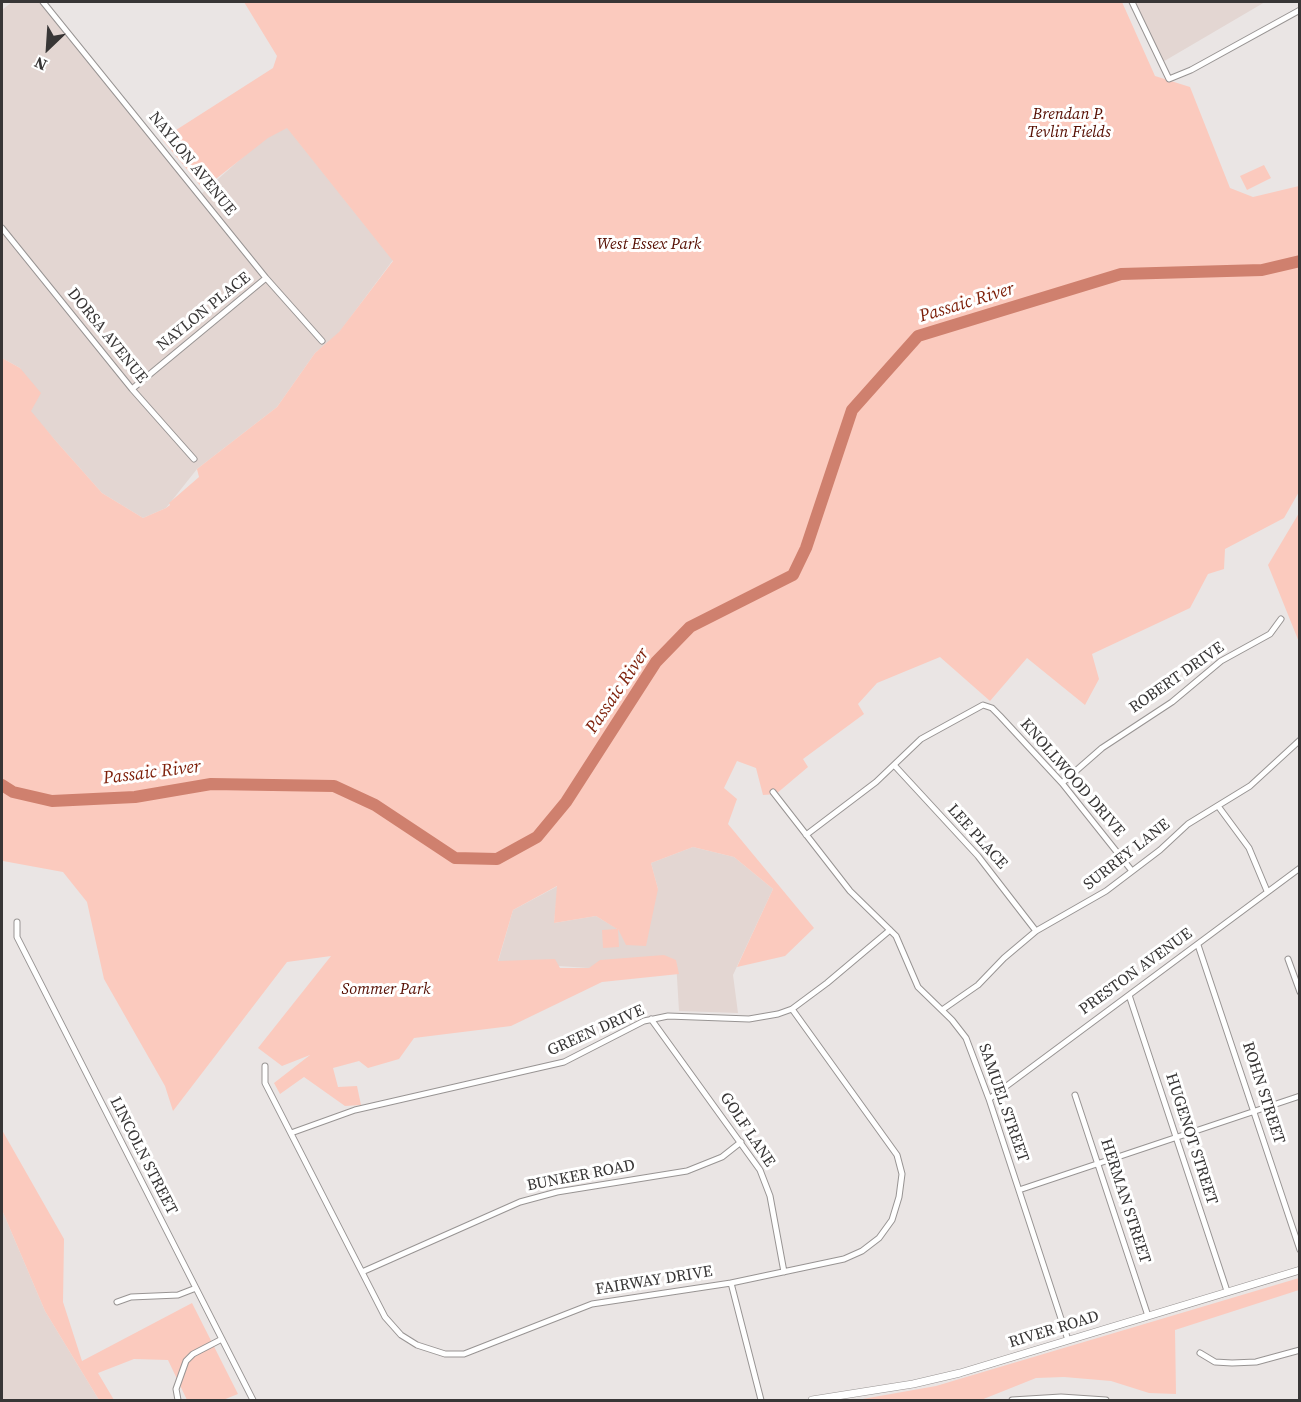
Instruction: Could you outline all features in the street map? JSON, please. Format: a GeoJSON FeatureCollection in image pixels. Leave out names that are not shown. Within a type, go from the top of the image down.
{"type":"FeatureCollection","features":[{"type":"Feature","properties":{"kind":"street","name":"NAYLON AVENUE"},"geometry":{"type":"LineString","coordinates":[[44,2],[266,278],[322,341]]}},
{"type":"Feature","properties":{"kind":"street"},"geometry":{"type":"LineString","coordinates":[[1132,2],[1169,79],[1191,70],[1299,10]]}},
{"type":"Feature","properties":{"kind":"street","name":"DORSA AVENUE"},"geometry":{"type":"LineString","coordinates":[[2,228],[132,389],[194,459]]}},
{"type":"Feature","properties":{"kind":"street","name":"NAYLON PLACE"},"geometry":{"type":"LineString","coordinates":[[132,389],[266,278]]}},
{"type":"Feature","properties":{"kind":"street","name":"ROBERT DRIVE"},"geometry":{"type":"LineString","coordinates":[[1062,783],[1102,748],[1172,702],[1221,661],[1270,634],[1281,619]]}},
{"type":"Feature","properties":{"kind":"street","name":"KNOLLWOOD DRIVE"},"geometry":{"type":"LineString","coordinates":[[894,765],[937,729],[987,706],[1000,716],[1062,783],[1132,872]]}},
{"type":"Feature","properties":{"kind":"street","name":"SURREY LANE"},"geometry":{"type":"LineString","coordinates":[[942,1010],[978,986],[1004,958],[1036,931],[1098,896],[1132,872],[1188,824],[1250,786],[1299,740]]}},
{"type":"Feature","properties":{"kind":"street"},"geometry":{"type":"LineString","coordinates":[[806,835],[856,798],[894,765]]}},
{"type":"Feature","properties":{"kind":"street","name":"LEE PLACE"},"geometry":{"type":"LineString","coordinates":[[894,765],[978,856],[1036,931]]}},
{"type":"Feature","properties":{"kind":"street","name":"SAMUEL STREET"},"geometry":{"type":"LineString","coordinates":[[773,792],[855,897],[890,930],[902,948],[918,987],[966,1038],[989,1099],[1068,1340]]}},
{"type":"Feature","properties":{"kind":"street"},"geometry":{"type":"LineString","coordinates":[[1218,806],[1249,848],[1268,891]]}},
{"type":"Feature","properties":{"kind":"street","name":"PRESTON AVENUE"},"geometry":{"type":"LineString","coordinates":[[989,1099],[1198,945],[1222,923],[1299,868]]}},
{"type":"Feature","properties":{"kind":"street","name":"LINCOLN STREET"},"geometry":{"type":"LineString","coordinates":[[17,922],[17,937],[253,1401]]}},
{"type":"Feature","properties":{"kind":"street","name":"GREEN DRIVE"},"geometry":{"type":"LineString","coordinates":[[291,1133],[355,1110],[556,1065],[580,1055],[626,1028],[651,1019],[693,1016],[750,1018],[792,1009],[890,930]]}},
{"type":"Feature","properties":{"kind":"street","name":"ROHN STREET"},"geometry":{"type":"LineString","coordinates":[[1198,945],[1255,1111],[1299,1250]]}},
{"type":"Feature","properties":{"kind":"street"},"geometry":{"type":"LineString","coordinates":[[1288,959],[1299,992]]}},
{"type":"Feature","properties":{"kind":"street","name":"HUGENOT STREET"},"geometry":{"type":"LineString","coordinates":[[1130,995],[1227,1291]]}},
{"type":"Feature","properties":{"kind":"street","name":"FAIRWAY DRIVE"},"geometry":{"type":"LineString","coordinates":[[265,1066],[265,1083],[385,1317],[401,1335],[433,1351],[454,1355],[477,1351],[592,1304],[731,1283],[784,1272],[844,1259],[870,1246],[892,1220],[901,1184],[900,1165],[893,1147],[792,1009]]}},
{"type":"Feature","properties":{"kind":"street","name":"GOLF LANE"},"geometry":{"type":"LineString","coordinates":[[651,1019],[760,1170],[771,1196],[784,1272]]}},
{"type":"Feature","properties":{"kind":"street","name":"HERMAN STREET"},"geometry":{"type":"LineString","coordinates":[[1075,1095],[1148,1316]]}},
{"type":"Feature","properties":{"kind":"street"},"geometry":{"type":"LineString","coordinates":[[1019,1190],[1299,1096]]}},
{"type":"Feature","properties":{"kind":"street","name":"BUNKER ROAD"},"geometry":{"type":"LineString","coordinates":[[362,1272],[520,1202],[557,1192],[687,1171],[722,1157],[741,1142]]}},
{"type":"Feature","properties":{"kind":"street","name":"RIVER ROAD"},"geometry":{"type":"LineString","coordinates":[[812,1401],[941,1378],[1299,1270]]}},
{"type":"Feature","properties":{"kind":"street"},"geometry":{"type":"LineString","coordinates":[[731,1283],[761,1401]]}},
{"type":"Feature","properties":{"kind":"street"},"geometry":{"type":"LineString","coordinates":[[117,1302],[130,1297],[172,1296],[196,1288]]}},
{"type":"Feature","properties":{"kind":"street"},"geometry":{"type":"LineString","coordinates":[[178,1401],[176,1389],[186,1361],[193,1354],[222,1339]]}},
{"type":"Feature","properties":{"kind":"street"},"geometry":{"type":"LineString","coordinates":[[1200,1353],[1215,1362],[1232,1363],[1256,1362],[1299,1350]]}},
{"type":"Feature","properties":{"kind":"street"},"geometry":{"type":"LineString","coordinates":[[1012,1401],[1061,1396],[1106,1401]]}},
{"type":"Feature","properties":{"kind":"shaded area"},"geometry":{"type":"Polygon","coordinates":[[[12,2],[44,2],[200,195],[261,141],[287,127],[393,260],[338,334],[315,353],[277,407],[197,469],[166,508],[143,518],[102,493],[30,412],[20,368],[2,358],[2,10],[12,2]]]}},
{"type":"Feature","properties":{"kind":"shaded area"},"geometry":{"type":"Polygon","coordinates":[[[1133,2],[1265,2],[1161,63],[1133,2]]]}},
{"type":"Feature","properties":{"kind":"shaded area"},"geometry":{"type":"Polygon","coordinates":[[[693,847],[734,857],[773,889],[733,975],[738,1013],[679,1011],[676,961],[589,968],[498,962],[513,910],[558,886],[554,923],[596,916],[621,931],[658,889],[651,863],[693,847]]]}},
{"type":"Feature","properties":{"kind":"shaded area"},"geometry":{"type":"Polygon","coordinates":[[[2,1210],[45,1311],[99,1400],[2,1400],[2,1210]]]}},
{"type":"Feature","properties":{"kind":"green space"},"geometry":{"type":"Polygon","coordinates":[[[244,2],[1122,2],[1155,76],[1190,87],[1230,188],[1253,197],[1299,186],[1300,490],[1284,518],[1225,549],[1224,569],[1208,574],[1190,608],[1092,654],[1099,679],[1085,705],[1027,658],[990,701],[940,657],[877,683],[858,704],[864,714],[803,759],[808,767],[776,794],[763,795],[756,768],[737,761],[724,788],[737,799],[728,824],[814,928],[785,956],[737,967],[773,889],[734,857],[693,847],[651,863],[658,889],[646,946],[626,945],[618,929],[619,947],[603,948],[602,930],[617,929],[596,916],[554,923],[557,886],[513,910],[498,961],[555,959],[560,968],[589,968],[600,960],[664,955],[676,960],[679,974],[602,982],[511,1026],[414,1038],[399,1059],[368,1068],[359,1061],[333,1068],[338,1087],[357,1086],[361,1105],[345,1106],[304,1077],[280,1094],[274,1083],[310,1055],[282,1066],[258,1048],[331,956],[287,962],[173,1111],[165,1086],[104,979],[87,902],[63,872],[3,861],[2,913],[2,358],[20,368],[41,393],[31,411],[55,440],[102,493],[143,518],[170,505],[169,503],[199,477],[197,469],[277,407],[315,353],[339,332],[393,261],[287,128],[268,138],[203,189],[162,139],[273,68],[277,56],[244,2]]]}},
{"type":"Feature","properties":{"kind":"green space"},"geometry":{"type":"Polygon","coordinates":[[[1264,165],[1271,178],[1247,190],[1240,176],[1264,165]]]}},
{"type":"Feature","properties":{"kind":"green space"},"geometry":{"type":"Polygon","coordinates":[[[1300,513],[1299,642],[1268,565],[1300,513]]]}},
{"type":"Feature","properties":{"kind":"green space"},"geometry":{"type":"Polygon","coordinates":[[[2,1130],[64,1239],[63,1302],[82,1361],[192,1303],[238,1394],[223,1400],[187,1400],[168,1360],[134,1359],[98,1373],[114,1400],[99,1400],[45,1311],[2,1210],[2,1130]]]}},
{"type":"Feature","properties":{"kind":"green space"},"geometry":{"type":"Polygon","coordinates":[[[1299,1278],[1299,1290],[1175,1330],[1176,1394],[1149,1393],[1111,1381],[1064,1377],[1036,1378],[981,1400],[857,1400],[936,1386],[1299,1278]]]}},
{"type":"Feature","properties":{"kind":"waterway","name":"Passaic River"},"geometry":{"type":"LineString","coordinates":[[2,785],[13,792],[52,801],[135,797],[211,784],[334,786],[375,805],[455,858],[497,859],[537,837],[566,802],[656,662],[690,627],[793,575],[806,548],[852,410],[918,336],[1121,274],[1262,270],[1300,261]]}},
{"type":"Feature","properties":{"kind":"park label","name":"Brendan P. Tevlin Fields"},"geometry":{"type":"Point","coordinates":[1069,124]}},
{"type":"Feature","properties":{"kind":"park label","name":"West Essex Park"},"geometry":{"type":"Point","coordinates":[649,245]}},
{"type":"Feature","properties":{"kind":"park label","name":"Sommer Park"},"geometry":{"type":"Point","coordinates":[386,990]}}]}
